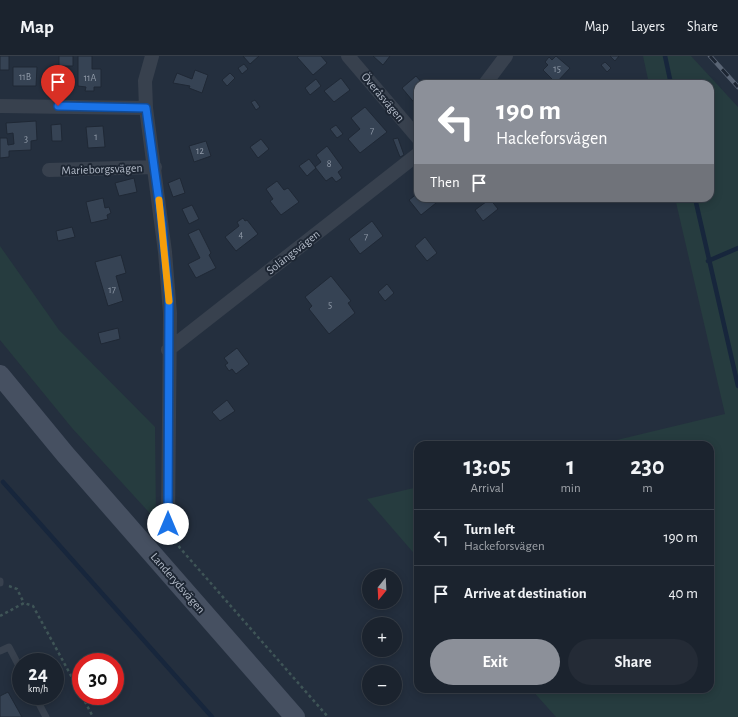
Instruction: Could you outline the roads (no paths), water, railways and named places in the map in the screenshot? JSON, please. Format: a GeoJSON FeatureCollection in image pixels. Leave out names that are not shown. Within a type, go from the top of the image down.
{"type":"FeatureCollection","features":[{"type":"Feature","properties":{"kind":"street"},"geometry":{"type":"LineString","coordinates":[[152,56],[145,81],[146,108],[155,167],[170,312],[168,350],[168,524]]}},
{"type":"Feature","properties":{"kind":"street","name":"Överåsvägen"},"geometry":{"type":"LineString","coordinates":[[348,56],[414,133]]}},
{"type":"Feature","properties":{"kind":"street"},"geometry":{"type":"LineString","coordinates":[[488,80],[506,56]]}},
{"type":"Feature","properties":{"kind":"street"},"geometry":{"type":"LineString","coordinates":[[0,106],[146,108]]}},
{"type":"Feature","properties":{"kind":"street","name":"Solängsvägen"},"geometry":{"type":"LineString","coordinates":[[168,350],[414,157]]}},
{"type":"Feature","properties":{"kind":"street","name":"Marieborgsvägen"},"geometry":{"type":"LineString","coordinates":[[49,170],[155,167]]}},
{"type":"Feature","properties":{"kind":"street","name":"Landerydsvägen"},"geometry":{"type":"LineString","coordinates":[[0,376],[71,460],[295,717]]}},
{"type":"Feature","properties":{"kind":"lane"},"geometry":{"type":"LineString","coordinates":[[0,651],[9,647],[12,653]]}},
{"type":"Feature","properties":{"kind":"lane"},"geometry":{"type":"LineString","coordinates":[[40,705],[46,717]]}},
{"type":"Feature","properties":{"kind":"waterway"},"geometry":{"type":"LineString","coordinates":[[665,56],[670,80]]}},
{"type":"Feature","properties":{"kind":"waterway"},"geometry":{"type":"LineString","coordinates":[[696,202],[738,386]]}},
{"type":"Feature","properties":{"kind":"waterway"},"geometry":{"type":"LineString","coordinates":[[708,261],[738,248]]}},
{"type":"Feature","properties":{"kind":"waterway"},"geometry":{"type":"LineString","coordinates":[[3,482],[212,717]]}},
{"type":"Feature","properties":{"kind":"railway"},"geometry":{"type":"LineString","coordinates":[[710,56],[738,87]]}}]}
